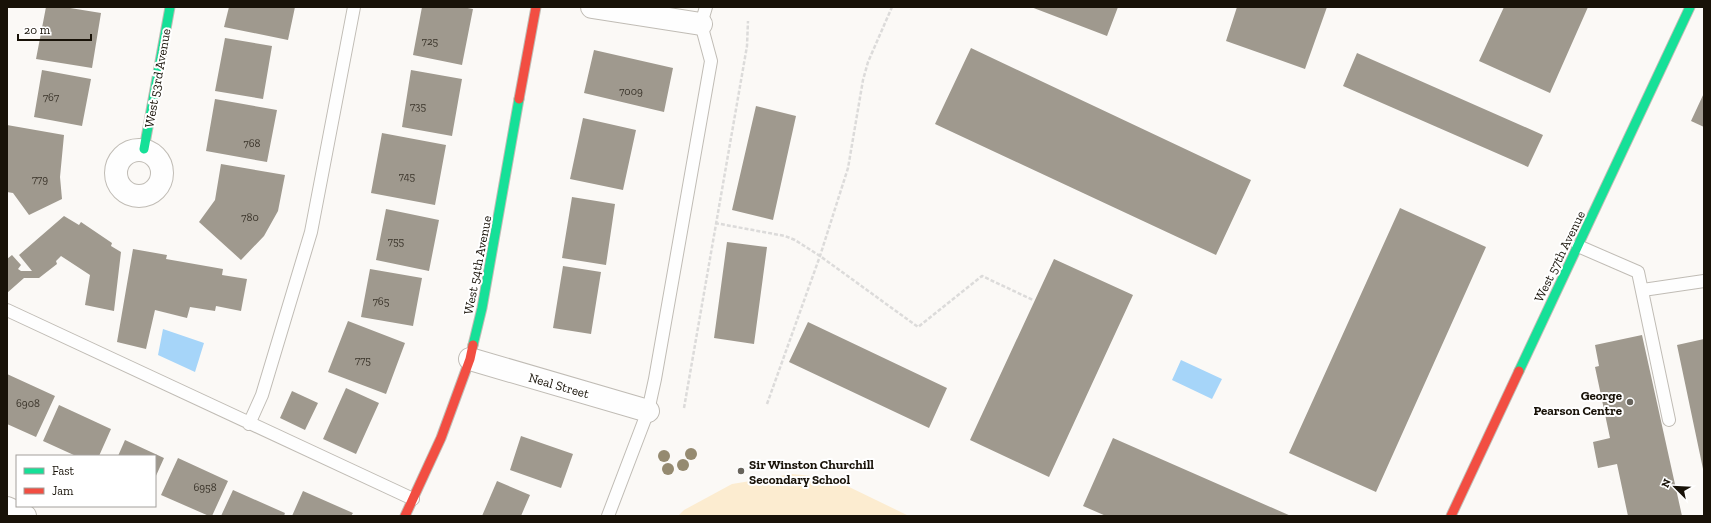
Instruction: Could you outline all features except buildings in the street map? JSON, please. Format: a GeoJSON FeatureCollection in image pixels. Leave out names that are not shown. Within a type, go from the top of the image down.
{"type":"FeatureCollection","features":[{"type":"Feature","properties":{"kind":"street","name":"West 53rd Avenue"},"geometry":{"type":"LineString","coordinates":[[144,150],[170,7]]}},
{"type":"Feature","properties":{"kind":"street","name":"West 54th Avenue"},"geometry":{"type":"LineString","coordinates":[[405,516],[441,438],[470,359],[482,308],[536,7]]}},
{"type":"Feature","properties":{"kind":"street"},"geometry":{"type":"LineString","coordinates":[[592,7],[704,16]]}},
{"type":"Feature","properties":{"kind":"street","name":"West 57th Avenue"},"geometry":{"type":"LineString","coordinates":[[1451,516],[1690,7]]}},
{"type":"Feature","properties":{"kind":"street","name":"Neal Street"},"geometry":{"type":"LineString","coordinates":[[470,359],[648,411]]}},
{"type":"Feature","properties":{"kind":"street"},"geometry":{"type":"LineString","coordinates":[[7,508],[25,516]]}},
{"type":"Feature","properties":{"kind":"lane"},"geometry":{"type":"LineString","coordinates":[[249,424],[262,395],[311,232],[354,7]]}},
{"type":"Feature","properties":{"kind":"lane"},"geometry":{"type":"LineString","coordinates":[[608,516],[648,411],[711,61],[704,16]]}},
{"type":"Feature","properties":{"kind":"lane"},"geometry":{"type":"LineString","coordinates":[[1578,246],[1638,272],[1643,290],[1669,420]]}},
{"type":"Feature","properties":{"kind":"lane"},"geometry":{"type":"LineString","coordinates":[[1643,290],[1704,281]]}},
{"type":"Feature","properties":{"kind":"lane"},"geometry":{"type":"LineString","coordinates":[[7,310],[249,424],[413,499]]}},
{"type":"Feature","properties":{"kind":"path"},"geometry":{"type":"LineString","coordinates":[[767,404],[820,256],[848,168],[868,62],[892,7]]}},
{"type":"Feature","properties":{"kind":"path"},"geometry":{"type":"LineString","coordinates":[[684,408],[747,46],[748,21]]}},
{"type":"Feature","properties":{"kind":"path"},"geometry":{"type":"LineString","coordinates":[[715,223],[785,236],[795,240],[820,256],[918,327],[982,276],[1032,300]]}},
{"type":"Feature","properties":{"kind":"shaded area"},"geometry":{"type":"Polygon","coordinates":[[[792,474],[811,476],[843,484],[909,516],[678,516],[684,510],[732,484],[792,474]]]}},
{"type":"Feature","properties":{"kind":"water"},"geometry":{"type":"Polygon","coordinates":[[[163,329],[204,343],[195,372],[158,355],[163,329]]]}},
{"type":"Feature","properties":{"kind":"water"},"geometry":{"type":"Polygon","coordinates":[[[1181,360],[1222,379],[1212,399],[1172,380],[1181,360]]]}},
{"type":"Feature","properties":{"kind":"traffic: fast"},"geometry":{"type":"LineString","coordinates":[[144,149],[170,7]]}},
{"type":"Feature","properties":{"kind":"traffic: fast"},"geometry":{"type":"LineString","coordinates":[[1519,371],[1690,7]]}},
{"type":"Feature","properties":{"kind":"traffic: fast"},"geometry":{"type":"LineString","coordinates":[[473,345],[482,308],[519,99]]}},
{"type":"Feature","properties":{"kind":"traffic: jam"},"geometry":{"type":"LineString","coordinates":[[519,99],[536,7]]}},
{"type":"Feature","properties":{"kind":"traffic: jam"},"geometry":{"type":"LineString","coordinates":[[405,516],[441,438],[470,359],[473,345]]}},
{"type":"Feature","properties":{"kind":"traffic: jam"},"geometry":{"type":"LineString","coordinates":[[1451,516],[1519,371]]}},
{"type":"Feature","properties":{"kind":"place","name":"George Pearson Centre"},"geometry":{"type":"Point","coordinates":[1630,402]}},
{"type":"Feature","properties":{"kind":"place","name":"Sir Winston Churchill Secondary School"},"geometry":{"type":"Point","coordinates":[741,471]}}]}
